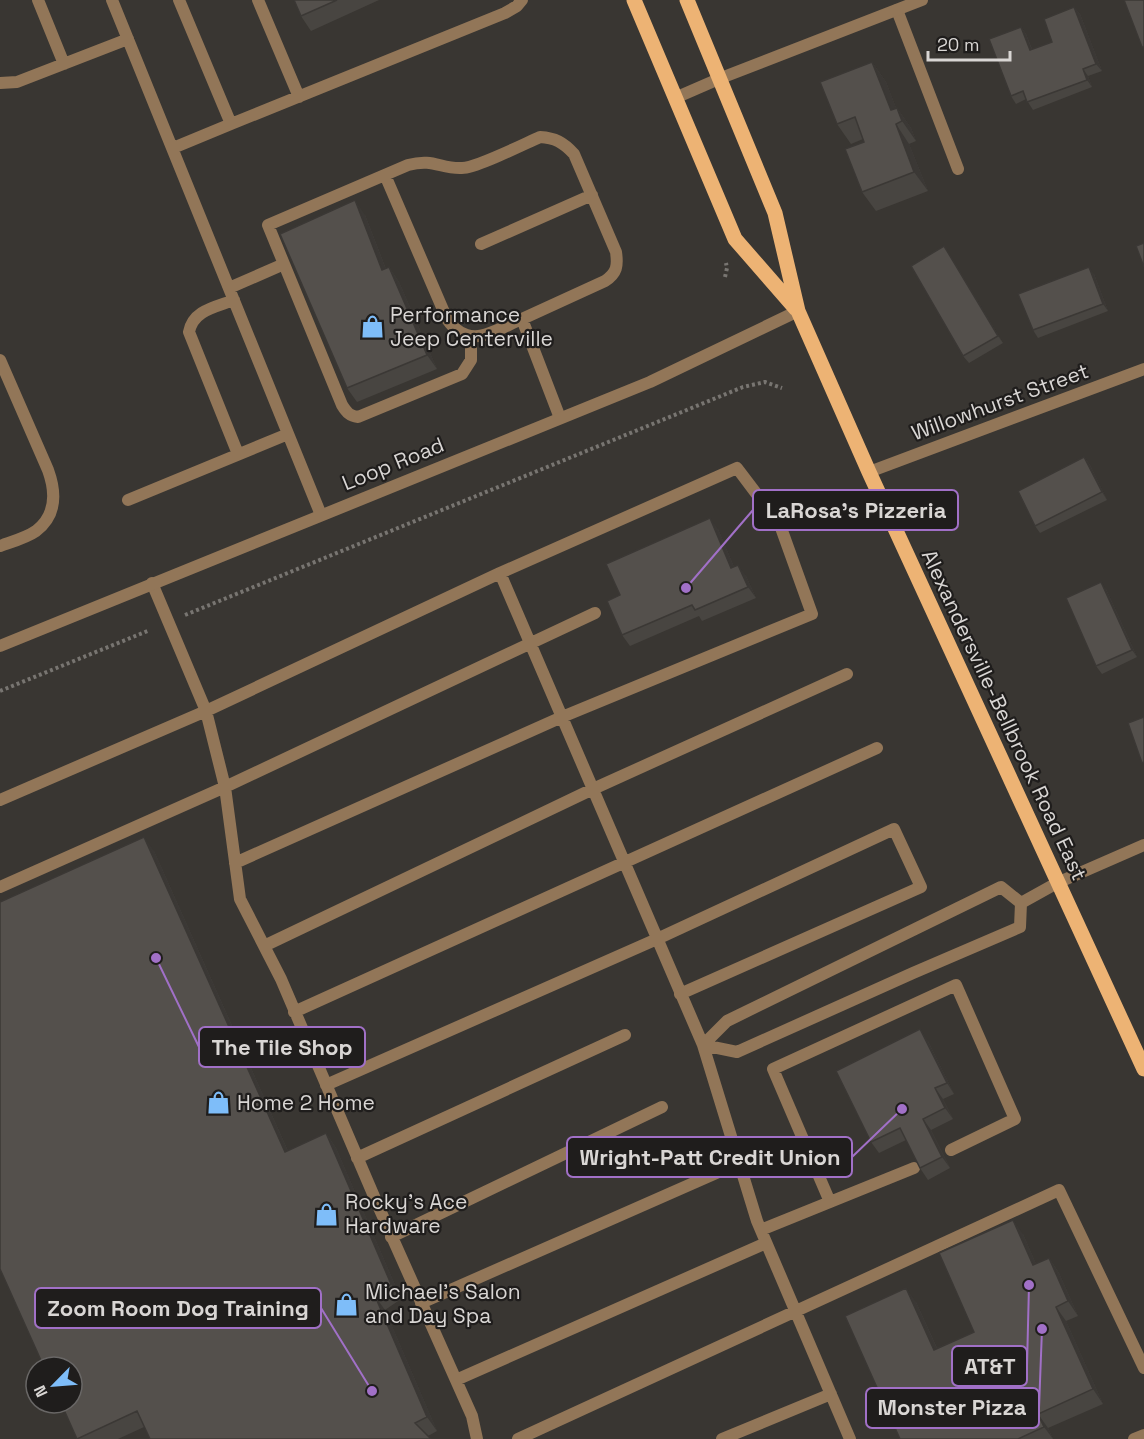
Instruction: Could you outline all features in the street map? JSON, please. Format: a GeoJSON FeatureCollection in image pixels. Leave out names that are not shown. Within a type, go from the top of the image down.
{"type":"FeatureCollection","features":[{"type":"Feature","properties":{"kind":"main road","name":"Alexandersville-Bellbrook Road East"},"geometry":{"type":"LineString","coordinates":[[634,0],[735,239],[798,312]]}},
{"type":"Feature","properties":{"kind":"main road","name":"Alexandersville-Bellbrook Road East"},"geometry":{"type":"LineString","coordinates":[[687,0],[775,213],[798,312],[869,472],[1144,1069]]}},
{"type":"Feature","properties":{"kind":"street"},"geometry":{"type":"LineString","coordinates":[[38,0],[64,64]]}},
{"type":"Feature","properties":{"kind":"street"},"geometry":{"type":"LineString","coordinates":[[112,0],[321,515]]}},
{"type":"Feature","properties":{"kind":"street"},"geometry":{"type":"LineString","coordinates":[[179,0],[231,124]]}},
{"type":"Feature","properties":{"kind":"street"},"geometry":{"type":"LineString","coordinates":[[258,0],[298,97]]}},
{"type":"Feature","properties":{"kind":"street"},"geometry":{"type":"LineString","coordinates":[[173,148],[505,13],[522,0]]}},
{"type":"Feature","properties":{"kind":"street"},"geometry":{"type":"LineString","coordinates":[[675,98],[922,0]]}},
{"type":"Feature","properties":{"kind":"street"},"geometry":{"type":"LineString","coordinates":[[897,10],[958,169]]}},
{"type":"Feature","properties":{"kind":"street"},"geometry":{"type":"LineString","coordinates":[[0,82],[17,82],[128,39]]}},
{"type":"Feature","properties":{"kind":"street"},"geometry":{"type":"LineString","coordinates":[[385,175],[447,319],[454,330],[471,338],[482,336],[522,319],[605,281],[614,274],[618,264],[616,252],[574,153],[565,144],[553,138],[540,137],[465,168],[450,168],[423,161],[408,165],[268,225],[342,405],[346,413],[352,417],[358,417],[462,374],[471,360],[471,338]]}},
{"type":"Feature","properties":{"kind":"street"},"geometry":{"type":"LineString","coordinates":[[481,244],[592,195]]}},
{"type":"Feature","properties":{"kind":"street"},"geometry":{"type":"LineString","coordinates":[[229,288],[284,264]]}},
{"type":"Feature","properties":{"kind":"street"},"geometry":{"type":"LineString","coordinates":[[234,300],[202,312],[194,319],[189,332],[238,454]]}},
{"type":"Feature","properties":{"kind":"street","name":"Loop Road"},"geometry":{"type":"LineString","coordinates":[[0,646],[650,382],[798,312]]}},
{"type":"Feature","properties":{"kind":"street"},"geometry":{"type":"LineString","coordinates":[[522,319],[560,418]]}},
{"type":"Feature","properties":{"kind":"street"},"geometry":{"type":"LineString","coordinates":[[0,360],[54,488],[54,504],[46,520],[35,532],[0,546]]}},
{"type":"Feature","properties":{"kind":"street","name":"Willowhurst Street"},"geometry":{"type":"LineString","coordinates":[[869,472],[1144,369]]}},
{"type":"Feature","properties":{"kind":"street"},"geometry":{"type":"LineString","coordinates":[[128,500],[288,434]]}},
{"type":"Feature","properties":{"kind":"street"},"geometry":{"type":"LineString","coordinates":[[0,800],[206,711],[500,573],[737,468],[780,525],[812,614],[562,717],[235,863]]}},
{"type":"Feature","properties":{"kind":"street"},"geometry":{"type":"LineString","coordinates":[[500,573],[703,1045],[761,1230],[850,1439]]}},
{"type":"Feature","properties":{"kind":"street"},"geometry":{"type":"LineString","coordinates":[[152,583],[206,711],[225,788],[240,899],[294,1012],[391,1237],[472,1416],[477,1439]]}},
{"type":"Feature","properties":{"kind":"street"},"geometry":{"type":"LineString","coordinates":[[0,886],[225,788],[595,613]]}},
{"type":"Feature","properties":{"kind":"street"},"geometry":{"type":"LineString","coordinates":[[264,946],[593,789],[848,674]]}},
{"type":"Feature","properties":{"kind":"street"},"geometry":{"type":"LineString","coordinates":[[294,1012],[877,748]]}},
{"type":"Feature","properties":{"kind":"street"},"geometry":{"type":"LineString","coordinates":[[326,1085],[657,939],[894,829],[921,887],[680,994]]}},
{"type":"Feature","properties":{"kind":"street"},"geometry":{"type":"LineString","coordinates":[[1022,903],[1057,883],[1144,845]]}},
{"type":"Feature","properties":{"kind":"street"},"geometry":{"type":"LineString","coordinates":[[703,1045],[727,1021],[1001,887],[1022,903]]}},
{"type":"Feature","properties":{"kind":"street"},"geometry":{"type":"LineString","coordinates":[[703,1045],[737,1052],[913,972],[1020,927],[1022,903]]}},
{"type":"Feature","properties":{"kind":"street"},"geometry":{"type":"LineString","coordinates":[[830,1202],[773,1069],[956,985],[1015,1119],[951,1150]]}},
{"type":"Feature","properties":{"kind":"street"},"geometry":{"type":"LineString","coordinates":[[357,1158],[625,1035]]}},
{"type":"Feature","properties":{"kind":"street"},"geometry":{"type":"LineString","coordinates":[[391,1237],[662,1107]]}},
{"type":"Feature","properties":{"kind":"street"},"geometry":{"type":"LineString","coordinates":[[421,1304],[739,1163]]}},
{"type":"Feature","properties":{"kind":"street"},"geometry":{"type":"LineString","coordinates":[[761,1230],[914,1168]]}},
{"type":"Feature","properties":{"kind":"street"},"geometry":{"type":"LineString","coordinates":[[518,1439],[1059,1190],[1144,1368]]}},
{"type":"Feature","properties":{"kind":"street"},"geometry":{"type":"LineString","coordinates":[[456,1380],[766,1243]]}},
{"type":"Feature","properties":{"kind":"street"},"geometry":{"type":"LineString","coordinates":[[722,1439],[831,1394]]}},
{"type":"Feature","properties":{"kind":"street"},"geometry":{"type":"LineString","coordinates":[[1134,1439],[1144,1435]]}},
{"type":"Feature","properties":{"kind":"path"},"geometry":{"type":"LineString","coordinates":[[0,691],[743,387],[765,382],[782,388]]}},
{"type":"Feature","properties":{"kind":"building"},"geometry":{"type":"Polygon","coordinates":[[[294,0],[337,0],[301,16],[294,0]]]}},
{"type":"Feature","properties":{"kind":"building"},"geometry":{"type":"Polygon","coordinates":[[[1124,0],[1144,0],[1144,47],[1142,47],[1124,0]]]}},
{"type":"Feature","properties":{"kind":"building"},"geometry":{"type":"Polygon","coordinates":[[[1074,7],[1096,64],[1083,69],[1087,80],[1027,102],[1023,91],[1011,96],[989,39],[1021,27],[1030,50],[1052,42],[1044,19],[1074,7]]]}},
{"type":"Feature","properties":{"kind":"building"},"geometry":{"type":"Polygon","coordinates":[[[872,62],[891,110],[897,108],[902,121],[896,124],[914,172],[862,192],[845,149],[864,142],[855,117],[837,124],[820,82],[872,62]]]}},
{"type":"Feature","properties":{"kind":"building","name":"Performance Jeep Centerville"},"geometry":{"type":"Polygon","coordinates":[[[355,200],[382,270],[389,267],[427,355],[347,388],[280,234],[355,200]]]}},
{"type":"Feature","properties":{"kind":"building"},"geometry":{"type":"Polygon","coordinates":[[[1144,243],[1144,267],[1136,246],[1144,243]]]}},
{"type":"Feature","properties":{"kind":"building"},"geometry":{"type":"Polygon","coordinates":[[[944,246],[998,336],[963,356],[911,266],[944,246]]]}},
{"type":"Feature","properties":{"kind":"building"},"geometry":{"type":"Polygon","coordinates":[[[1089,267],[1103,304],[1033,330],[1018,294],[1089,267]]]}},
{"type":"Feature","properties":{"kind":"building"},"geometry":{"type":"Polygon","coordinates":[[[1084,457],[1102,492],[1035,526],[1018,491],[1084,457]]]}},
{"type":"Feature","properties":{"kind":"building"},"geometry":{"type":"Polygon","coordinates":[[[710,518],[731,568],[738,565],[748,587],[695,610],[692,605],[622,635],[607,601],[620,595],[606,564],[710,518]]]}},
{"type":"Feature","properties":{"kind":"building"},"geometry":{"type":"Polygon","coordinates":[[[1101,582],[1132,650],[1096,666],[1066,598],[1101,582]]]}},
{"type":"Feature","properties":{"kind":"building"},"geometry":{"type":"Polygon","coordinates":[[[1144,717],[1144,762],[1142,763],[1128,723],[1144,717]]]}},
{"type":"Feature","properties":{"kind":"building"},"geometry":{"type":"Polygon","coordinates":[[[144,837],[285,1152],[326,1133],[391,1284],[375,1296],[427,1417],[415,1423],[431,1439],[150,1439],[137,1411],[77,1439],[66,1415],[84,1415],[84,1355],[39,1355],[0,1269],[0,902],[144,837]]]}},
{"type":"Feature","properties":{"kind":"building"},"geometry":{"type":"Polygon","coordinates":[[[920,1029],[947,1083],[935,1088],[945,1108],[923,1119],[942,1157],[920,1168],[900,1128],[871,1142],[836,1071],[920,1029]]]}},
{"type":"Feature","properties":{"kind":"building"},"geometry":{"type":"Polygon","coordinates":[[[1013,1220],[1033,1265],[1049,1258],[1068,1301],[1056,1307],[1093,1389],[1038,1414],[1044,1427],[1018,1439],[900,1439],[845,1316],[906,1288],[934,1350],[974,1332],[939,1253],[1013,1220]]]}},
{"type":"Feature","properties":{"kind":"place","name":"Performance Jeep Centerville"},"geometry":{"type":"Point","coordinates":[372,327]}},
{"type":"Feature","properties":{"kind":"place","name":"LaRosa's Pizzeria"},"geometry":{"type":"Point","coordinates":[686,588]}},
{"type":"Feature","properties":{"kind":"place","name":"The Tile Shop"},"geometry":{"type":"Point","coordinates":[156,958]}},
{"type":"Feature","properties":{"kind":"place","name":"Home 2 Home"},"geometry":{"type":"Point","coordinates":[219,1103]}},
{"type":"Feature","properties":{"kind":"place","name":"Wright-Patt Credit Union"},"geometry":{"type":"Point","coordinates":[902,1109]}},
{"type":"Feature","properties":{"kind":"place","name":"Rocky's Ace Hardware"},"geometry":{"type":"Point","coordinates":[327,1214]}},
{"type":"Feature","properties":{"kind":"place","name":"AT&T"},"geometry":{"type":"Point","coordinates":[1029,1285]}},
{"type":"Feature","properties":{"kind":"place","name":"Michael's Salon and Day Spa"},"geometry":{"type":"Point","coordinates":[347,1304]}},
{"type":"Feature","properties":{"kind":"place","name":"Monster Pizza"},"geometry":{"type":"Point","coordinates":[1042,1329]}},
{"type":"Feature","properties":{"kind":"place","name":"Zoom Room Dog Training"},"geometry":{"type":"Point","coordinates":[372,1391]}}]}
